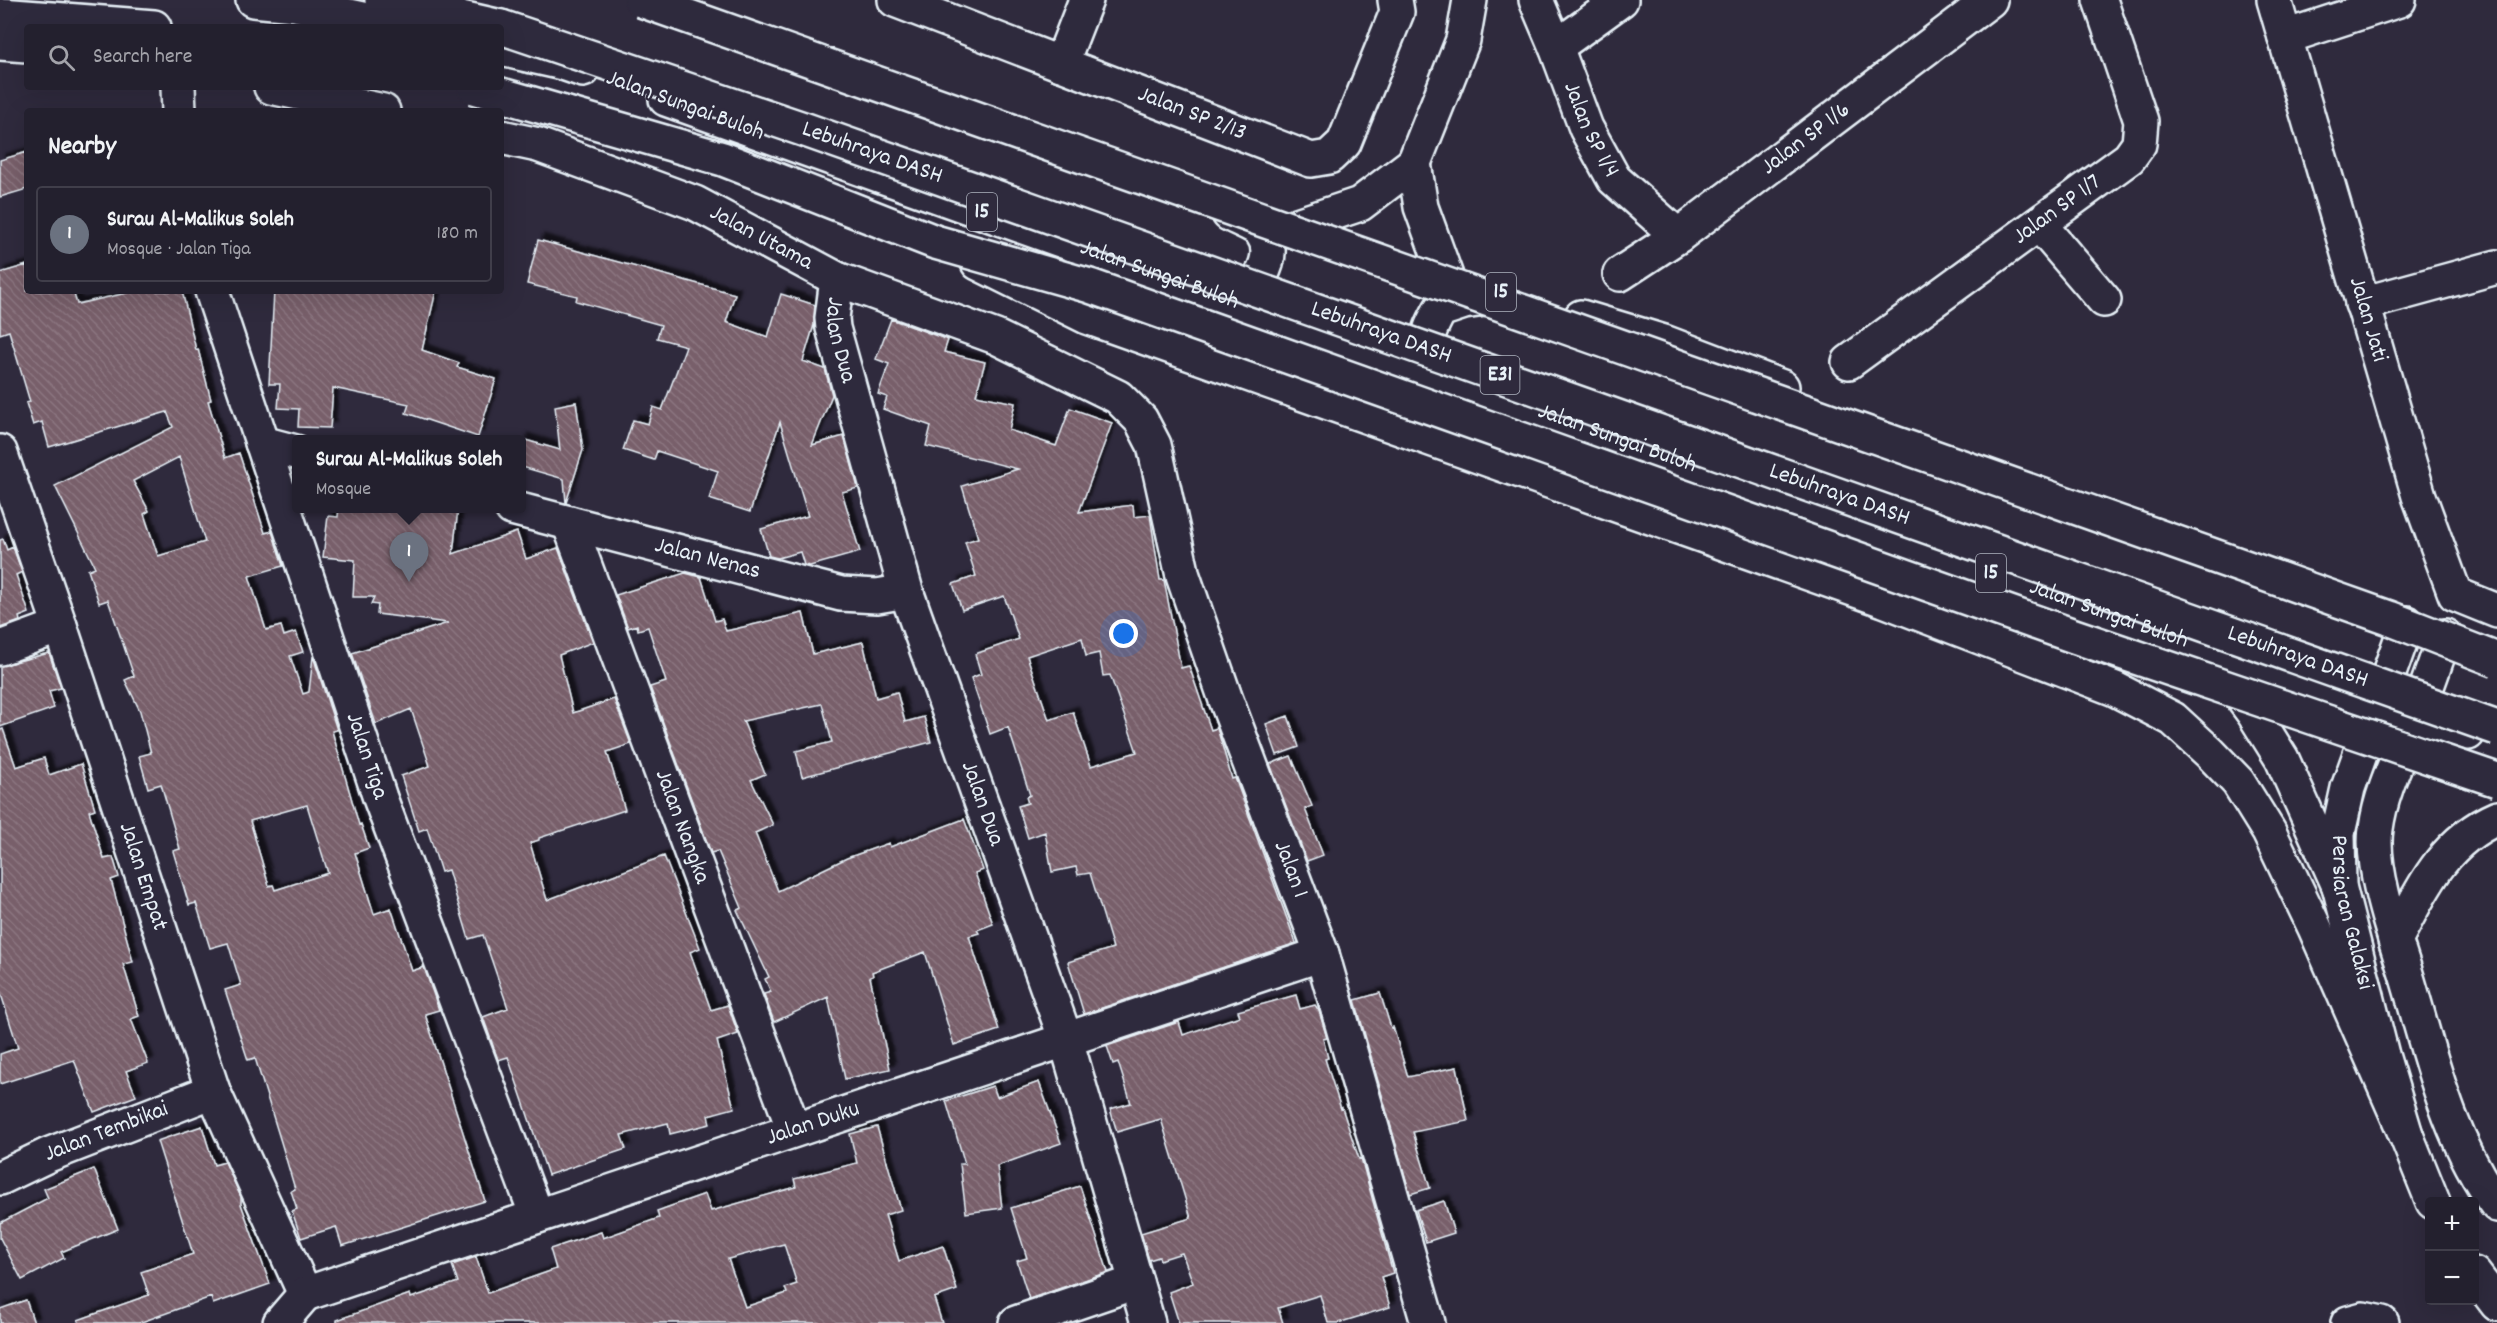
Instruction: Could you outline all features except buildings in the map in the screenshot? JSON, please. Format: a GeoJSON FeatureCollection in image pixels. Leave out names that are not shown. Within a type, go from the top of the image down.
{"type":"FeatureCollection","features":[{"type":"Feature","properties":{"kind":"main road"},"geometry":{"type":"LineString","coordinates":[[253,0],[294,4],[385,24]]}},
{"type":"Feature","properties":{"kind":"main road","name":"Lebuhraya DASH"},"geometry":{"type":"LineString","coordinates":[[382,0],[488,24]]}},
{"type":"Feature","properties":{"kind":"main road"},"geometry":{"type":"LineString","coordinates":[[641,0],[2497,657]]}},
{"type":"Feature","properties":{"kind":"main road","name":"15"},"geometry":{"type":"LineString","coordinates":[[651,0],[1384,257],[1664,342],[2497,657]]}},
{"type":"Feature","properties":{"kind":"main road"},"geometry":{"type":"LineString","coordinates":[[675,0],[769,45]]}},
{"type":"Feature","properties":{"kind":"main road","name":"Jalan SP 2/13"},"geometry":{"type":"LineString","coordinates":[[895,0],[1311,160],[1329,157],[1344,143],[1397,12],[1395,0]]}},
{"type":"Feature","properties":{"kind":"main road"},"geometry":{"type":"LineString","coordinates":[[1061,64],[1086,0]]}},
{"type":"Feature","properties":{"kind":"main road"},"geometry":{"type":"LineString","coordinates":[[1294,226],[1360,204],[1414,162],[1463,40],[1470,0]]}},
{"type":"Feature","properties":{"kind":"main road","name":"Jalan SP 1/4"},"geometry":{"type":"LineString","coordinates":[[1536,0],[1586,128],[1614,179],[1678,236]]}},
{"type":"Feature","properties":{"kind":"main road"},"geometry":{"type":"LineString","coordinates":[[1556,47],[1621,0]]}},
{"type":"Feature","properties":{"kind":"main road","name":"Jalan SP 1/6"},"geometry":{"type":"LineString","coordinates":[[1620,274],[1678,236],[1990,0]]}},
{"type":"Feature","properties":{"kind":"main road","name":"Jalan SP 1/7"},"geometry":{"type":"LineString","coordinates":[[1849,362],[2129,158],[2139,144],[2141,121],[2100,0]]}},
{"type":"Feature","properties":{"kind":"main road","name":"Jalan Jati"},"geometry":{"type":"LineString","coordinates":[[2274,0],[2419,496],[2455,594],[2497,611]]}},
{"type":"Feature","properties":{"kind":"main road"},"geometry":{"type":"LineString","coordinates":[[2285,37],[2399,0]]}},
{"type":"Feature","properties":{"kind":"main road"},"geometry":{"type":"LineString","coordinates":[[0,15],[116,24]]}},
{"type":"Feature","properties":{"kind":"main road","name":"Lebuhraya DASH"},"geometry":{"type":"LineString","coordinates":[[504,28],[803,129],[2497,728]]}},
{"type":"Feature","properties":{"kind":"main road"},"geometry":{"type":"LineString","coordinates":[[0,43],[24,45]]}},
{"type":"Feature","properties":{"kind":"main road","name":"Jalan Sungai Buloh"},"geometry":{"type":"LineString","coordinates":[[504,50],[563,63],[2171,637],[2376,705],[2497,742]]}},
{"type":"Feature","properties":{"kind":"main road"},"geometry":{"type":"LineString","coordinates":[[178,90],[179,108]]}},
{"type":"Feature","properties":{"kind":"main road"},"geometry":{"type":"LineString","coordinates":[[286,90],[369,108]]}},
{"type":"Feature","properties":{"kind":"main road"},"geometry":{"type":"LineString","coordinates":[[484,90],[723,159],[935,242],[1087,317],[1884,600],[2115,688],[2173,719],[2238,783],[2269,832],[2315,928],[2406,1135]]}},
{"type":"Feature","properties":{"kind":"main road","name":"Jalan Utama"},"geometry":{"type":"LineString","coordinates":[[504,138],[538,145],[695,202],[837,279],[996,337],[1118,397],[1141,420]]}},
{"type":"Feature","properties":{"kind":"main road"},"geometry":{"type":"LineString","coordinates":[[1414,162],[1421,207],[1446,276]]}},
{"type":"Feature","properties":{"kind":"main road"},"geometry":{"type":"LineString","coordinates":[[1173,182],[1262,232],[1269,250],[1263,273],[1250,295],[1227,300]]}},
{"type":"Feature","properties":{"kind":"main road"},"geometry":{"type":"LineString","coordinates":[[2039,224],[2104,300]]}},
{"type":"Feature","properties":{"kind":"main road"},"geometry":{"type":"LineString","coordinates":[[935,242],[1090,286],[2063,632],[2497,780]]}},
{"type":"Feature","properties":{"kind":"main road"},"geometry":{"type":"LineString","coordinates":[[2362,304],[2497,267]]}},
{"type":"Feature","properties":{"kind":"main road","name":"Jalan Dua"},"geometry":{"type":"LineString","coordinates":[[837,279],[833,328],[906,591],[1066,1040],[1148,1323]]}},
{"type":"Feature","properties":{"kind":"main road","name":"Jalan Tiga"},"geometry":{"type":"LineString","coordinates":[[213,294],[380,798],[537,1216]]}},
{"type":"Feature","properties":{"kind":"main road"},"geometry":{"type":"LineString","coordinates":[[1461,384],[1428,343],[1428,331],[1440,309],[1464,302],[1510,295]]}},
{"type":"Feature","properties":{"kind":"main road","name":"Jalan 1"},"geometry":{"type":"LineString","coordinates":[[1141,420],[1154,445],[1183,576],[1226,700],[1322,954],[1428,1323]]}},
{"type":"Feature","properties":{"kind":"main road"},"geometry":{"type":"LineString","coordinates":[[262,443],[292,452]]}},
{"type":"Feature","properties":{"kind":"main road","name":"Jalan Empat"},"geometry":{"type":"LineString","coordinates":[[0,452],[60,626],[213,1091],[305,1294]]}},
{"type":"Feature","properties":{"kind":"main road","name":"Jalan Nenas"},"geometry":{"type":"LineString","coordinates":[[526,512],[841,594],[877,596],[906,591]]}},
{"type":"Feature","properties":{"kind":"main road","name":"Jalan Nangka"},"geometry":{"type":"LineString","coordinates":[[569,523],[794,1130]]}},
{"type":"Feature","properties":{"kind":"main road","name":"Persiaran Galaksi"},"geometry":{"type":"LineString","coordinates":[[2407,622],[2348,788],[2338,833],[2339,886],[2382,1055],[2406,1135],[2432,1197]]}},
{"type":"Feature","properties":{"kind":"main road"},"geometry":{"type":"LineString","coordinates":[[0,648],[60,626]]}},
{"type":"Feature","properties":{"kind":"main road","name":"Persiaran Galaksi"},"geometry":{"type":"LineString","coordinates":[[2445,636],[2384,793],[2376,829],[2375,857],[2396,940],[2447,1110],[2488,1192]]}},
{"type":"Feature","properties":{"kind":"main road"},"geometry":{"type":"LineString","coordinates":[[2171,637],[2210,661],[2226,677],[2254,714],[2282,759],[2339,886]]}},
{"type":"Feature","properties":{"kind":"main road"},"geometry":{"type":"LineString","coordinates":[[2396,940],[2422,890],[2453,846],[2477,826],[2497,818]]}},
{"type":"Feature","properties":{"kind":"main road","name":"Jalan Duku"},"geometry":{"type":"LineString","coordinates":[[305,1294],[1322,954]]}},
{"type":"Feature","properties":{"kind":"main road","name":"Jalan Tembikai"},"geometry":{"type":"LineString","coordinates":[[0,1179],[48,1155],[213,1091]]}},
{"type":"Feature","properties":{"kind":"main road"},"geometry":{"type":"LineString","coordinates":[[2461,1197],[2488,1192]]}},
{"type":"Feature","properties":{"kind":"main road"},"geometry":{"type":"LineString","coordinates":[[2479,1279],[2497,1304]]}},
{"type":"Feature","properties":{"kind":"main road"},"geometry":{"type":"LineString","coordinates":[[1016,1323],[1136,1282]]}},
{"type":"Feature","properties":{"kind":"main road"},"geometry":{"type":"LineString","coordinates":[[280,1323],[305,1294]]}},
{"type":"Feature","properties":{"kind":"main road"},"geometry":{"type":"LineString","coordinates":[[2348,1323],[2362,1319],[2382,1323]]}},
{"type":"Feature","properties":{"kind":"place","name":"Surau Al-Malikus Soleh"},"geometry":{"type":"Point","coordinates":[409,582]}}]}
